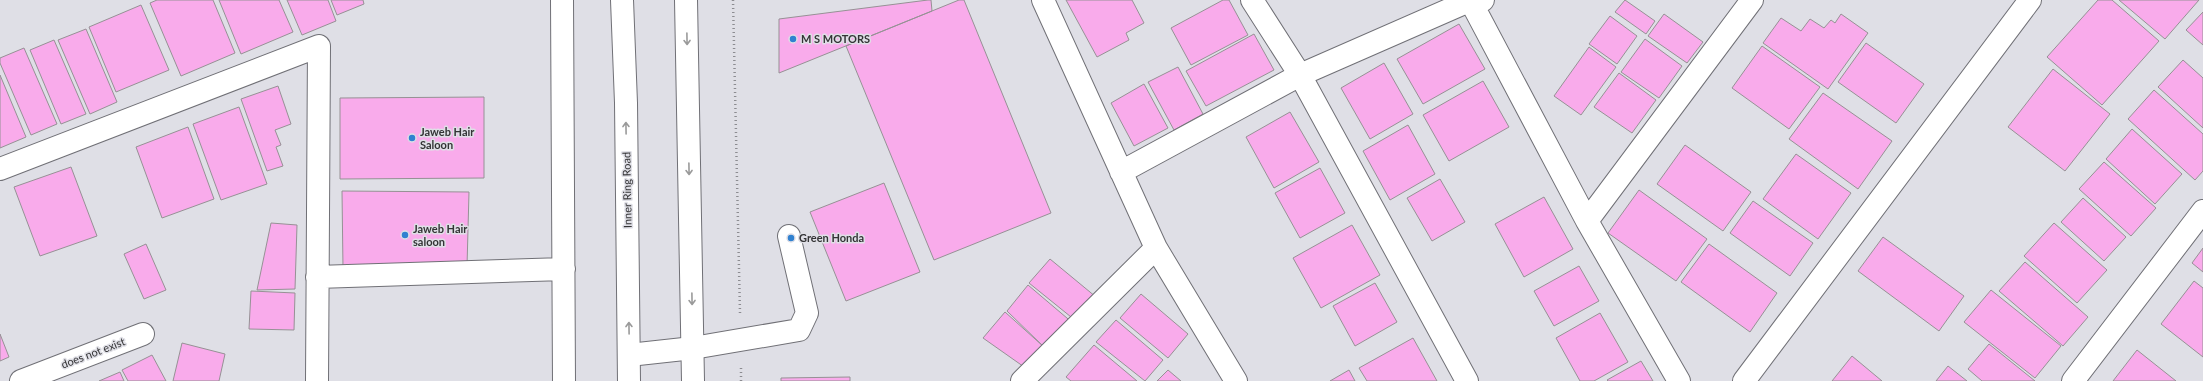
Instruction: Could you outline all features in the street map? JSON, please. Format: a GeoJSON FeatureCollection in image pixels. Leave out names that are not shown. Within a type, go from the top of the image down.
{"type":"FeatureCollection","features":[{"type":"Feature","properties":{"kind":"main road"},"geometry":{"type":"LineString","coordinates":[[562,0],[564,381]]}},
{"type":"Feature","properties":{"kind":"main road","name":"Inner Ring Road"},"geometry":{"type":"LineString","coordinates":[[622,0],[626,103],[629,381]]}},
{"type":"Feature","properties":{"kind":"main road"},"geometry":{"type":"LineString","coordinates":[[686,0],[693,381]]}},
{"type":"Feature","properties":{"kind":"main road"},"geometry":{"type":"LineString","coordinates":[[1043,0],[1156,248],[1236,381]]}},
{"type":"Feature","properties":{"kind":"main road"},"geometry":{"type":"LineString","coordinates":[[1252,0],[1300,76],[1468,381]]}},
{"type":"Feature","properties":{"kind":"main road"},"geometry":{"type":"LineString","coordinates":[[1121,172],[1300,76],[1475,0],[1588,221],[1680,381]]}},
{"type":"Feature","properties":{"kind":"main road"},"geometry":{"type":"LineString","coordinates":[[1588,221],[1752,0]]}},
{"type":"Feature","properties":{"kind":"main road"},"geometry":{"type":"LineString","coordinates":[[1744,381],[2030,0]]}},
{"type":"Feature","properties":{"kind":"main road"},"geometry":{"type":"LineString","coordinates":[[0,170],[319,46],[317,381]]}},
{"type":"Feature","properties":{"kind":"main road"},"geometry":{"type":"LineString","coordinates":[[2073,381],[2203,211]]}},
{"type":"Feature","properties":{"kind":"main road"},"geometry":{"type":"LineString","coordinates":[[629,355],[693,348],[799,330],[807,313],[790,236]]}},
{"type":"Feature","properties":{"kind":"main road"},"geometry":{"type":"LineString","coordinates":[[1022,381],[1156,248]]}},
{"type":"Feature","properties":{"kind":"main road"},"geometry":{"type":"LineString","coordinates":[[318,277],[564,269]]}},
{"type":"Feature","properties":{"kind":"main road","name":"does not exist"},"geometry":{"type":"LineString","coordinates":[[21,381],[143,334]]}},
{"type":"Feature","properties":{"kind":"path"},"geometry":{"type":"LineString","coordinates":[[733,0],[741,381]]}},
{"type":"Feature","properties":{"kind":"building"},"geometry":{"type":"Polygon","coordinates":[[[157,0],[213,0],[235,53],[181,76],[150,3],[157,0]]]}},
{"type":"Feature","properties":{"kind":"building"},"geometry":{"type":"Polygon","coordinates":[[[219,0],[279,0],[293,32],[241,54],[219,0]]]}},
{"type":"Feature","properties":{"kind":"building"},"geometry":{"type":"Polygon","coordinates":[[[287,0],[328,0],[336,21],[302,35],[287,0]]]}},
{"type":"Feature","properties":{"kind":"building"},"geometry":{"type":"Polygon","coordinates":[[[331,0],[363,0],[364,4],[337,15],[331,0]]]}},
{"type":"Feature","properties":{"kind":"building"},"geometry":{"type":"Polygon","coordinates":[[[931,0],[932,11],[779,73],[779,19],[931,0]]]}},
{"type":"Feature","properties":{"kind":"building"},"geometry":{"type":"Polygon","coordinates":[[[959,0],[964,0],[1051,213],[934,260],[846,46],[959,0]]]}},
{"type":"Feature","properties":{"kind":"building"},"geometry":{"type":"Polygon","coordinates":[[[1066,0],[1132,0],[1144,23],[1126,33],[1129,40],[1097,57],[1066,0]]]}},
{"type":"Feature","properties":{"kind":"building"},"geometry":{"type":"Polygon","coordinates":[[[1223,0],[1229,0],[1248,35],[1191,65],[1171,28],[1223,0]]]}},
{"type":"Feature","properties":{"kind":"building"},"geometry":{"type":"Polygon","coordinates":[[[1625,0],[1655,21],[1646,34],[1615,12],[1625,0]]]}},
{"type":"Feature","properties":{"kind":"building"},"geometry":{"type":"Polygon","coordinates":[[[2098,0],[2112,0],[2159,41],[2102,105],[2047,57],[2098,0]]]}},
{"type":"Feature","properties":{"kind":"building"},"geometry":{"type":"Polygon","coordinates":[[[2119,0],[2199,0],[2165,39],[2119,0]]]}},
{"type":"Feature","properties":{"kind":"building"},"geometry":{"type":"Polygon","coordinates":[[[141,5],[169,70],[116,92],[89,27],[141,5]]]}},
{"type":"Feature","properties":{"kind":"building"},"geometry":{"type":"Polygon","coordinates":[[[2203,12],[2203,45],[2186,30],[2203,12]]]}},
{"type":"Feature","properties":{"kind":"building"},"geometry":{"type":"Polygon","coordinates":[[[1664,14],[1703,42],[1687,63],[1648,36],[1664,14]]]}},
{"type":"Feature","properties":{"kind":"building"},"geometry":{"type":"Polygon","coordinates":[[[1841,14],[1868,33],[1828,89],[1763,43],[1781,18],[1801,31],[1810,19],[1824,28],[1831,20],[1835,23],[1841,14]]]}},
{"type":"Feature","properties":{"kind":"building"},"geometry":{"type":"Polygon","coordinates":[[[1610,16],[1637,36],[1617,64],[1589,44],[1610,16]]]}},
{"type":"Feature","properties":{"kind":"building"},"geometry":{"type":"Polygon","coordinates":[[[1459,24],[1485,69],[1423,104],[1397,59],[1459,24]]]}},
{"type":"Feature","properties":{"kind":"building"},"geometry":{"type":"Polygon","coordinates":[[[86,29],[117,102],[90,114],[58,40],[86,29]]]}},
{"type":"Feature","properties":{"kind":"building"},"geometry":{"type":"Polygon","coordinates":[[[1254,34],[1274,70],[1206,106],[1186,71],[1254,34]]]}},
{"type":"Feature","properties":{"kind":"building"},"geometry":{"type":"Polygon","coordinates":[[[1645,39],[1682,66],[1659,98],[1621,72],[1645,39]]]}},
{"type":"Feature","properties":{"kind":"building"},"geometry":{"type":"Polygon","coordinates":[[[54,40],[86,114],[61,124],[30,50],[54,40]]]}},
{"type":"Feature","properties":{"kind":"building"},"geometry":{"type":"Polygon","coordinates":[[[1866,43],[1924,84],[1896,123],[1838,82],[1866,43]]]}},
{"type":"Feature","properties":{"kind":"building"},"geometry":{"type":"Polygon","coordinates":[[[1762,46],[1820,87],[1789,129],[1732,88],[1762,46]]]}},
{"type":"Feature","properties":{"kind":"building"},"geometry":{"type":"Polygon","coordinates":[[[1589,47],[1616,67],[1581,115],[1554,96],[1589,47]]]}},
{"type":"Feature","properties":{"kind":"building"},"geometry":{"type":"Polygon","coordinates":[[[24,48],[57,124],[31,135],[0,63],[0,58],[24,48]]]}},
{"type":"Feature","properties":{"kind":"building"},"geometry":{"type":"Polygon","coordinates":[[[2183,60],[2203,78],[2203,128],[2158,87],[2183,60]]]}},
{"type":"Feature","properties":{"kind":"building"},"geometry":{"type":"Polygon","coordinates":[[[1384,63],[1413,114],[1370,139],[1341,88],[1384,63]]]}},
{"type":"Feature","properties":{"kind":"building"},"geometry":{"type":"Polygon","coordinates":[[[1178,67],[1203,114],[1174,130],[1148,82],[1178,67]]]}},
{"type":"Feature","properties":{"kind":"building"},"geometry":{"type":"Polygon","coordinates":[[[2053,69],[2110,114],[2065,171],[2008,127],[2053,69]]]}},
{"type":"Feature","properties":{"kind":"building"},"geometry":{"type":"Polygon","coordinates":[[[1619,73],[1656,100],[1632,133],[1594,107],[1619,73]]]}},
{"type":"Feature","properties":{"kind":"building"},"geometry":{"type":"Polygon","coordinates":[[[0,75],[26,137],[0,148],[0,75]]]}},
{"type":"Feature","properties":{"kind":"building"},"geometry":{"type":"Polygon","coordinates":[[[1483,81],[1509,127],[1449,161],[1423,115],[1483,81]]]}},
{"type":"Feature","properties":{"kind":"building"},"geometry":{"type":"Polygon","coordinates":[[[1144,84],[1168,128],[1134,146],[1111,103],[1144,84]]]}},
{"type":"Feature","properties":{"kind":"building"},"geometry":{"type":"Polygon","coordinates":[[[278,86],[291,124],[275,130],[281,145],[276,147],[283,166],[267,171],[241,99],[278,86]]]}},
{"type":"Feature","properties":{"kind":"building"},"geometry":{"type":"Polygon","coordinates":[[[2154,90],[2203,134],[2203,171],[2195,180],[2128,119],[2154,90]]]}},
{"type":"Feature","properties":{"kind":"building"},"geometry":{"type":"Polygon","coordinates":[[[1823,93],[1892,141],[1858,189],[1789,139],[1823,93]]]}},
{"type":"Feature","properties":{"kind":"building","name":"Jaweb Hair Saloon"},"geometry":{"type":"Polygon","coordinates":[[[484,97],[484,178],[340,179],[340,98],[484,97]]]}},
{"type":"Feature","properties":{"kind":"building"},"geometry":{"type":"Polygon","coordinates":[[[239,107],[267,184],[221,200],[193,124],[239,107]]]}},
{"type":"Feature","properties":{"kind":"building"},"geometry":{"type":"Polygon","coordinates":[[[1290,112],[1319,162],[1274,188],[1246,137],[1290,112]]]}},
{"type":"Feature","properties":{"kind":"building"},"geometry":{"type":"Polygon","coordinates":[[[1408,125],[1435,174],[1390,200],[1363,151],[1408,125]]]}},
{"type":"Feature","properties":{"kind":"building"},"geometry":{"type":"Polygon","coordinates":[[[188,127],[214,199],[162,218],[136,147],[188,127]]]}},
{"type":"Feature","properties":{"kind":"building"},"geometry":{"type":"Polygon","coordinates":[[[2132,129],[2182,174],[2155,204],[2106,159],[2132,129]]]}},
{"type":"Feature","properties":{"kind":"building"},"geometry":{"type":"Polygon","coordinates":[[[1685,145],[1751,192],[1723,231],[1657,184],[1685,145]]]}},
{"type":"Feature","properties":{"kind":"building"},"geometry":{"type":"Polygon","coordinates":[[[1796,154],[1851,193],[1818,239],[1763,199],[1796,154]]]}},
{"type":"Feature","properties":{"kind":"building"},"geometry":{"type":"Polygon","coordinates":[[[2104,162],[2156,208],[2131,236],[2079,189],[2104,162]]]}},
{"type":"Feature","properties":{"kind":"building"},"geometry":{"type":"Polygon","coordinates":[[[71,167],[97,236],[40,256],[14,187],[71,167]]]}},
{"type":"Feature","properties":{"kind":"building"},"geometry":{"type":"Polygon","coordinates":[[[1320,168],[1345,213],[1300,238],[1275,193],[1320,168]]]}},
{"type":"Feature","properties":{"kind":"building"},"geometry":{"type":"Polygon","coordinates":[[[1440,179],[1465,222],[1432,241],[1407,198],[1440,179]]]}},
{"type":"Feature","properties":{"kind":"building"},"geometry":{"type":"Polygon","coordinates":[[[884,183],[920,272],[846,301],[810,212],[884,183]]]}},
{"type":"Feature","properties":{"kind":"building"},"geometry":{"type":"Polygon","coordinates":[[[1639,190],[1707,239],[1676,281],[1608,233],[1639,190]]]}},
{"type":"Feature","properties":{"kind":"building","name":"Jaweb Hair saloon"},"geometry":{"type":"Polygon","coordinates":[[[342,191],[469,192],[467,267],[343,268],[342,191]]]}},
{"type":"Feature","properties":{"kind":"building"},"geometry":{"type":"Polygon","coordinates":[[[1544,197],[1573,249],[1524,277],[1495,224],[1544,197]]]}},
{"type":"Feature","properties":{"kind":"building"},"geometry":{"type":"Polygon","coordinates":[[[2083,198],[2126,237],[2104,261],[2061,222],[2083,198]]]}},
{"type":"Feature","properties":{"kind":"building"},"geometry":{"type":"Polygon","coordinates":[[[1753,201],[1813,243],[1790,276],[1730,233],[1753,201]]]}},
{"type":"Feature","properties":{"kind":"building"},"geometry":{"type":"Polygon","coordinates":[[[271,223],[297,225],[295,289],[257,290],[271,223]]]}},
{"type":"Feature","properties":{"kind":"building"},"geometry":{"type":"Polygon","coordinates":[[[2054,223],[2107,270],[2077,303],[2024,256],[2054,223]]]}},
{"type":"Feature","properties":{"kind":"building"},"geometry":{"type":"Polygon","coordinates":[[[1352,225],[1380,275],[1321,308],[1293,258],[1352,225]]]}},
{"type":"Feature","properties":{"kind":"building"},"geometry":{"type":"Polygon","coordinates":[[[1883,237],[1964,296],[1939,331],[1858,271],[1883,237]]]}},
{"type":"Feature","properties":{"kind":"building"},"geometry":{"type":"Polygon","coordinates":[[[146,244],[166,290],[144,299],[124,254],[146,244]]]}},
{"type":"Feature","properties":{"kind":"building"},"geometry":{"type":"Polygon","coordinates":[[[1709,244],[1777,293],[1750,332],[1681,282],[1709,244]]]}},
{"type":"Feature","properties":{"kind":"building"},"geometry":{"type":"Polygon","coordinates":[[[2203,248],[2203,272],[2192,263],[2203,248]]]}},
{"type":"Feature","properties":{"kind":"building"},"geometry":{"type":"Polygon","coordinates":[[[1050,259],[1096,297],[1076,321],[1029,283],[1050,259]]]}},
{"type":"Feature","properties":{"kind":"building"},"geometry":{"type":"Polygon","coordinates":[[[2025,262],[2088,317],[2063,346],[1999,291],[2025,262]]]}},
{"type":"Feature","properties":{"kind":"building"},"geometry":{"type":"Polygon","coordinates":[[[1579,266],[1599,301],[1554,326],[1534,291],[1579,266]]]}},
{"type":"Feature","properties":{"kind":"building"},"geometry":{"type":"Polygon","coordinates":[[[2194,281],[2203,288],[2203,357],[2161,324],[2194,281]]]}},
{"type":"Feature","properties":{"kind":"building"},"geometry":{"type":"Polygon","coordinates":[[[1375,283],[1397,322],[1355,346],[1333,306],[1375,283]]]}},
{"type":"Feature","properties":{"kind":"building"},"geometry":{"type":"Polygon","coordinates":[[[1028,285],[1074,324],[1044,347],[1007,311],[1028,285]]]}},
{"type":"Feature","properties":{"kind":"building"},"geometry":{"type":"Polygon","coordinates":[[[1991,290],[2061,346],[2035,378],[1964,322],[1991,290]]]}},
{"type":"Feature","properties":{"kind":"building"},"geometry":{"type":"Polygon","coordinates":[[[251,291],[295,293],[294,330],[249,329],[251,291]]]}},
{"type":"Feature","properties":{"kind":"building"},"geometry":{"type":"Polygon","coordinates":[[[1141,294],[1188,334],[1168,358],[1120,318],[1141,294]]]}},
{"type":"Feature","properties":{"kind":"building"},"geometry":{"type":"Polygon","coordinates":[[[1005,312],[1044,347],[1027,369],[983,338],[1005,312]]]}},
{"type":"Feature","properties":{"kind":"building"},"geometry":{"type":"Polygon","coordinates":[[[1600,313],[1628,362],[1594,381],[1580,381],[1556,338],[1600,313]]]}},
{"type":"Feature","properties":{"kind":"building"},"geometry":{"type":"Polygon","coordinates":[[[1116,320],[1163,360],[1145,381],[1096,342],[1116,320]]]}},
{"type":"Feature","properties":{"kind":"building"},"geometry":{"type":"Polygon","coordinates":[[[0,334],[9,357],[0,361],[0,334]]]}},
{"type":"Feature","properties":{"kind":"building"},"geometry":{"type":"Polygon","coordinates":[[[1413,338],[1437,381],[1367,381],[1359,368],[1413,338]]]}},
{"type":"Feature","properties":{"kind":"building"},"geometry":{"type":"Polygon","coordinates":[[[182,343],[225,354],[219,381],[173,381],[182,343]]]}},
{"type":"Feature","properties":{"kind":"building"},"geometry":{"type":"Polygon","coordinates":[[[1989,344],[2035,381],[1982,381],[1968,369],[1989,344]]]}},
{"type":"Feature","properties":{"kind":"building"},"geometry":{"type":"Polygon","coordinates":[[[1094,345],[1137,381],[1071,381],[1066,377],[1094,345]]]}},
{"type":"Feature","properties":{"kind":"building"},"geometry":{"type":"Polygon","coordinates":[[[2137,350],[2176,381],[2113,381],[2137,350]]]}},
{"type":"Feature","properties":{"kind":"building"},"geometry":{"type":"Polygon","coordinates":[[[152,355],[166,381],[128,381],[122,370],[152,355]]]}},
{"type":"Feature","properties":{"kind":"building"},"geometry":{"type":"Polygon","coordinates":[[[1852,356],[1882,381],[1832,381],[1852,356]]]}},
{"type":"Feature","properties":{"kind":"building"},"geometry":{"type":"Polygon","coordinates":[[[1641,361],[1653,381],[1607,380],[1641,361]]]}},
{"type":"Feature","properties":{"kind":"building"},"geometry":{"type":"Polygon","coordinates":[[[1948,366],[1967,381],[1936,381],[1948,366]]]}},
{"type":"Feature","properties":{"kind":"building"},"geometry":{"type":"Polygon","coordinates":[[[1168,370],[1181,381],[1157,381],[1168,370]]]}},
{"type":"Feature","properties":{"kind":"building"},"geometry":{"type":"Polygon","coordinates":[[[1349,370],[1355,381],[1330,381],[1349,370]]]}},
{"type":"Feature","properties":{"kind":"building"},"geometry":{"type":"Polygon","coordinates":[[[120,372],[124,381],[99,381],[120,372]]]}},
{"type":"Feature","properties":{"kind":"building"},"geometry":{"type":"Polygon","coordinates":[[[850,377],[850,381],[781,381],[781,378],[850,377]]]}},
{"type":"Feature","properties":{"kind":"place","name":"M S MOTORS"},"geometry":{"type":"Point","coordinates":[793,39]}},
{"type":"Feature","properties":{"kind":"place","name":"Jaweb Hair Saloon"},"geometry":{"type":"Point","coordinates":[412,138]}},
{"type":"Feature","properties":{"kind":"place","name":"Jaweb Hair saloon"},"geometry":{"type":"Point","coordinates":[405,235]}},
{"type":"Feature","properties":{"kind":"place","name":"Green Honda"},"geometry":{"type":"Point","coordinates":[791,238]}}]}
